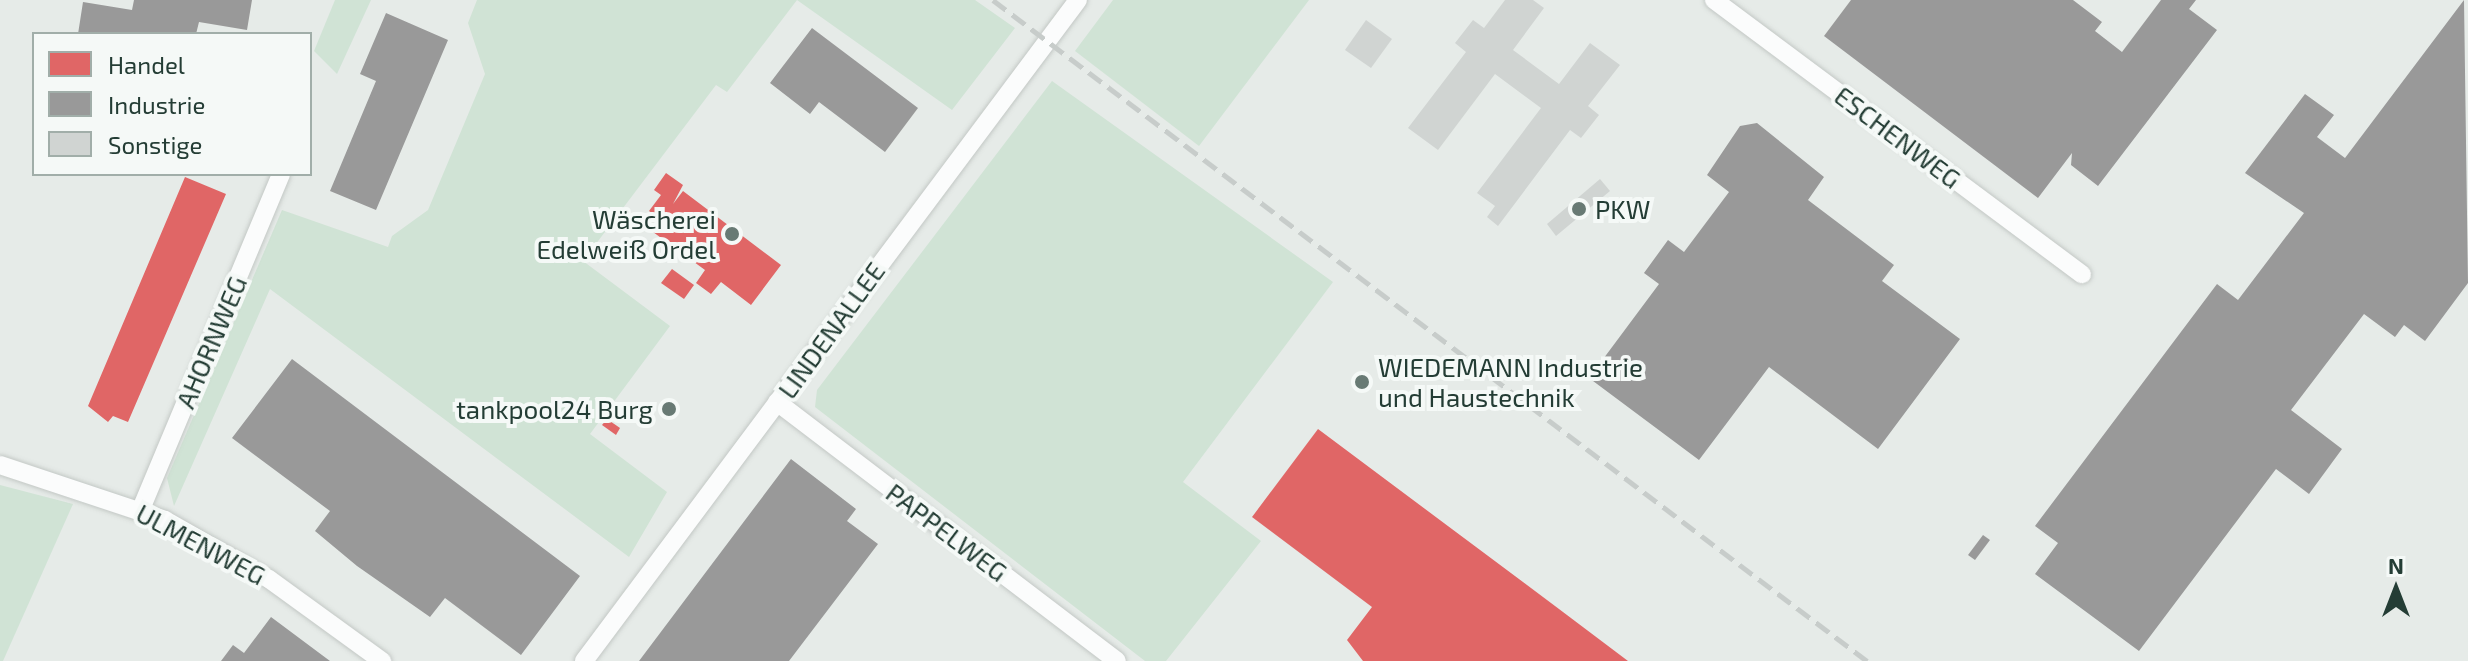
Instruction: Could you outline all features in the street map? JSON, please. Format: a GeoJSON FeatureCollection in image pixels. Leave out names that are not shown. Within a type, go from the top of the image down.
{"type":"FeatureCollection","features":[{"type":"Feature","properties":{"kind":"street","name":"LINDENALLEE"},"geometry":{"type":"LineString","coordinates":[[584,661],[1078,0]]}},
{"type":"Feature","properties":{"kind":"street","name":"ESCHENWEG"},"geometry":{"type":"LineString","coordinates":[[1714,0],[2082,274]]}},
{"type":"Feature","properties":{"kind":"street","name":"AHORNWEG"},"geometry":{"type":"LineString","coordinates":[[141,509],[280,176]]}},
{"type":"Feature","properties":{"kind":"street","name":"PAPPELWEG"},"geometry":{"type":"LineString","coordinates":[[777,402],[1117,661]]}},
{"type":"Feature","properties":{"kind":"street","name":"ULMENWEG"},"geometry":{"type":"LineString","coordinates":[[0,465],[141,509],[269,579],[382,661]]}},
{"type":"Feature","properties":{"kind":"green space"},"geometry":{"type":"Polygon","coordinates":[[[335,0],[371,0],[337,74],[314,51],[335,0]]]}},
{"type":"Feature","properties":{"kind":"green space"},"geometry":{"type":"Polygon","coordinates":[[[477,0],[797,0],[727,92],[716,85],[583,261],[670,326],[590,434],[667,492],[629,557],[270,289],[174,506],[167,478],[282,210],[388,247],[392,236],[428,210],[485,74],[468,23],[477,0]]]}},
{"type":"Feature","properties":{"kind":"green space"},"geometry":{"type":"Polygon","coordinates":[[[797,0],[975,0],[1015,28],[952,110],[797,0]]]}},
{"type":"Feature","properties":{"kind":"green space"},"geometry":{"type":"Polygon","coordinates":[[[1113,0],[1309,0],[1199,146],[1075,51],[1113,0]]]}},
{"type":"Feature","properties":{"kind":"green space"},"geometry":{"type":"Polygon","coordinates":[[[1052,81],[1333,282],[1183,482],[1261,541],[1166,661],[1145,661],[815,407],[817,390],[1052,81]]]}},
{"type":"Feature","properties":{"kind":"green space"},"geometry":{"type":"Polygon","coordinates":[[[0,485],[73,504],[3,661],[0,661],[0,485]]]}},
{"type":"Feature","properties":{"kind":"building: Handel"},"geometry":{"type":"Polygon","coordinates":[[[666,173],[683,185],[673,204],[683,191],[781,265],[751,305],[721,282],[711,294],[696,283],[705,270],[653,232],[662,220],[649,211],[661,195],[654,190],[666,173]]]}},
{"type":"Feature","properties":{"kind":"building: Handel"},"geometry":{"type":"Polygon","coordinates":[[[185,177],[226,194],[128,422],[113,416],[108,422],[88,406],[185,177]]]}},
{"type":"Feature","properties":{"kind":"building: Handel"},"geometry":{"type":"Polygon","coordinates":[[[672,269],[694,285],[684,299],[661,283],[672,269]]]}},
{"type":"Feature","properties":{"kind":"building: Handel"},"geometry":{"type":"Polygon","coordinates":[[[607,419],[620,428],[616,435],[602,425],[607,419]]]}},
{"type":"Feature","properties":{"kind":"building: Handel"},"geometry":{"type":"Polygon","coordinates":[[[1318,429],[1628,661],[1363,661],[1347,640],[1372,607],[1252,517],[1318,429]]]}},
{"type":"Feature","properties":{"kind":"building: Industrie"},"geometry":{"type":"Polygon","coordinates":[[[134,0],[252,0],[247,30],[199,22],[196,32],[78,32],[83,2],[132,10],[134,0]]]}},
{"type":"Feature","properties":{"kind":"building: Industrie"},"geometry":{"type":"Polygon","coordinates":[[[1851,0],[2073,0],[2102,22],[2095,31],[2122,52],[2161,0],[2196,0],[2189,9],[2217,30],[2098,186],[2071,165],[2072,153],[2038,198],[1824,36],[1851,0]]]}},
{"type":"Feature","properties":{"kind":"building: Industrie"},"geometry":{"type":"Polygon","coordinates":[[[2464,0],[2468,283],[2425,341],[2404,325],[2395,337],[2364,314],[2291,410],[2342,449],[2309,494],[2276,469],[2139,651],[2035,574],[2058,543],[2035,526],[2217,284],[2238,300],[2304,213],[2245,173],[2305,94],[2334,115],[2317,137],[2345,158],[2464,0]]]}},
{"type":"Feature","properties":{"kind":"building: Industrie"},"geometry":{"type":"Polygon","coordinates":[[[386,13],[448,40],[376,210],[330,191],[376,81],[360,74],[386,13]]]}},
{"type":"Feature","properties":{"kind":"building: Industrie"},"geometry":{"type":"Polygon","coordinates":[[[812,28],[918,108],[885,152],[819,102],[810,114],[770,83],[812,28]]]}},
{"type":"Feature","properties":{"kind":"building: Industrie"},"geometry":{"type":"Polygon","coordinates":[[[1757,123],[1824,177],[1808,200],[1894,265],[1882,281],[1960,339],[1878,449],[1769,367],[1699,460],[1589,378],[1659,284],[1644,273],[1668,240],[1684,252],[1729,192],[1707,175],[1740,126],[1757,123]]]}},
{"type":"Feature","properties":{"kind":"building: Industrie"},"geometry":{"type":"Polygon","coordinates":[[[292,359],[580,576],[521,655],[445,598],[430,617],[357,566],[315,531],[330,511],[232,438],[292,359]]]}},
{"type":"Feature","properties":{"kind":"building: Industrie"},"geometry":{"type":"Polygon","coordinates":[[[791,459],[856,509],[847,521],[878,544],[789,661],[639,661],[791,459]]]}},
{"type":"Feature","properties":{"kind":"building: Industrie"},"geometry":{"type":"Polygon","coordinates":[[[1983,535],[1990,540],[1975,560],[1968,555],[1983,535]]]}},
{"type":"Feature","properties":{"kind":"building: Industrie"},"geometry":{"type":"Polygon","coordinates":[[[271,617],[330,661],[221,661],[233,645],[244,653],[271,617]]]}},
{"type":"Feature","properties":{"kind":"building: Sonstige"},"geometry":{"type":"Polygon","coordinates":[[[1505,0],[1533,0],[1544,8],[1513,50],[1559,84],[1590,43],[1620,65],[1588,106],[1599,115],[1581,138],[1570,130],[1498,226],[1487,217],[1495,206],[1477,193],[1541,108],[1495,74],[1438,150],[1408,128],[1466,52],[1455,43],[1473,20],[1484,28],[1505,0]]]}},
{"type":"Feature","properties":{"kind":"building: Sonstige"},"geometry":{"type":"Polygon","coordinates":[[[1366,20],[1392,39],[1371,68],[1345,50],[1366,20]]]}},
{"type":"Feature","properties":{"kind":"building: Sonstige","name":"PKW"},"geometry":{"type":"Polygon","coordinates":[[[1600,179],[1610,191],[1556,236],[1547,224],[1600,179]]]}},
{"type":"Feature","properties":{"kind":"railway"},"geometry":{"type":"LineString","coordinates":[[993,0],[1867,661]]}},
{"type":"Feature","properties":{"kind":"place","name":"PKW"},"geometry":{"type":"Point","coordinates":[1579,209]}},
{"type":"Feature","properties":{"kind":"place","name":"Wäscherei Edelweiß Ordel"},"geometry":{"type":"Point","coordinates":[732,234]}},
{"type":"Feature","properties":{"kind":"place","name":"WIEDEMANN Industrie und Haustechnik"},"geometry":{"type":"Point","coordinates":[1362,382]}},
{"type":"Feature","properties":{"kind":"place","name":"tankpool24 Burg"},"geometry":{"type":"Point","coordinates":[669,409]}}]}
